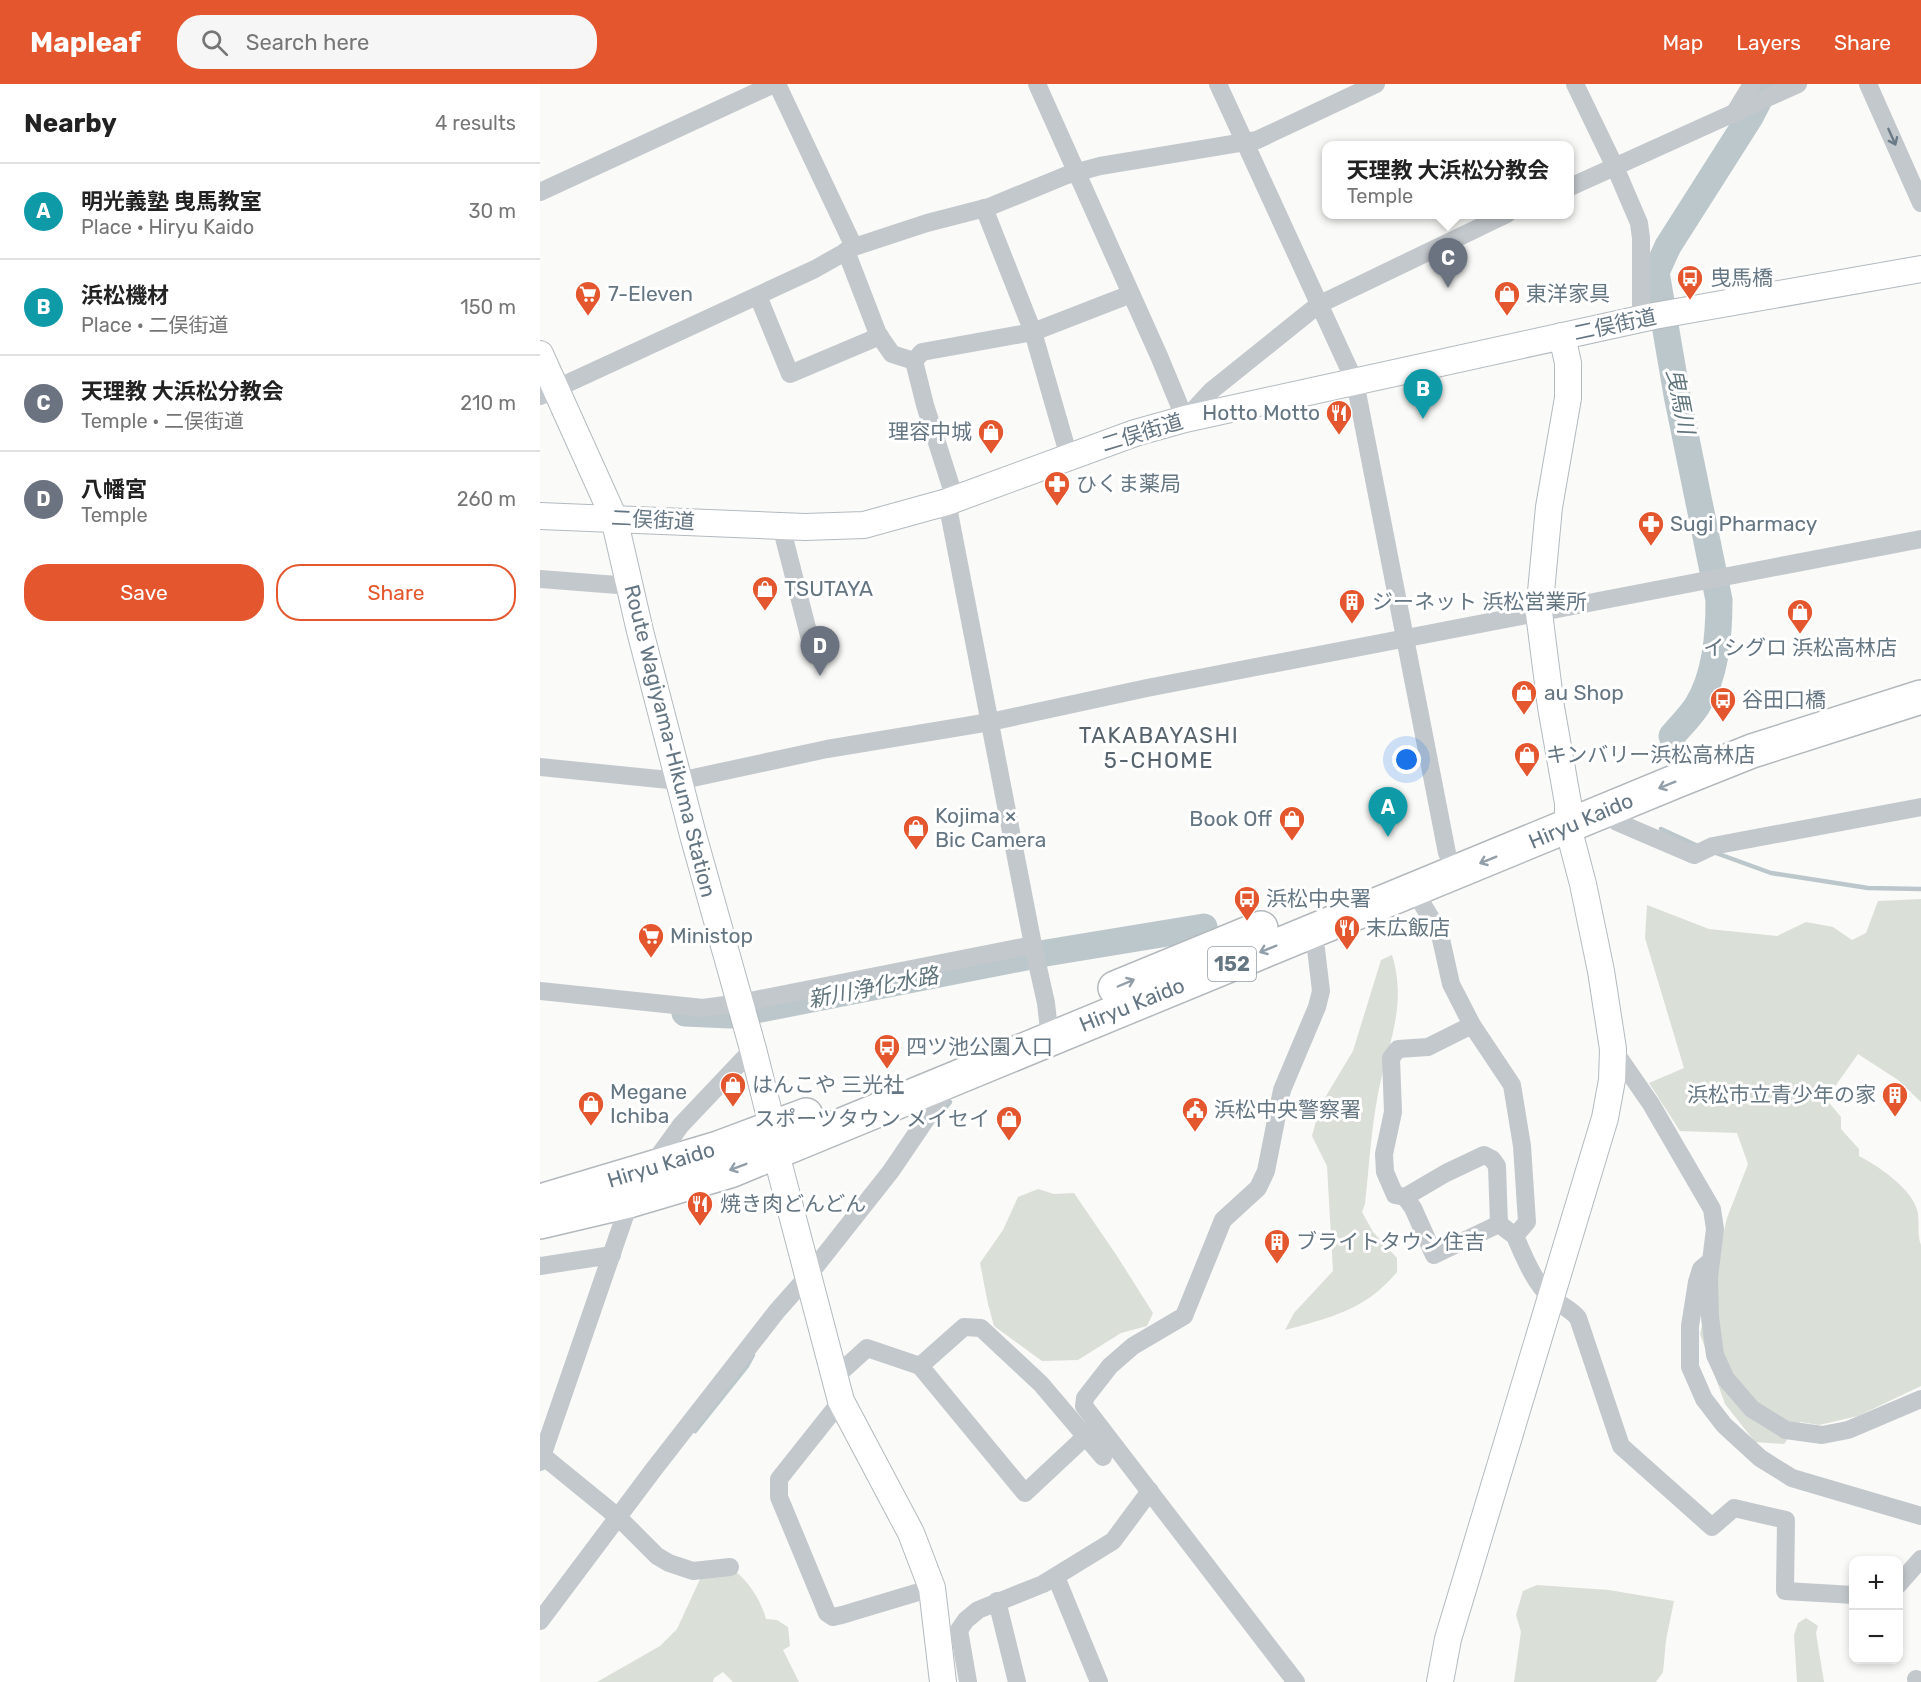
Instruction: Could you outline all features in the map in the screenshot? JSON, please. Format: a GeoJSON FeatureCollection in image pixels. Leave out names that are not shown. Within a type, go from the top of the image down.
{"type":"FeatureCollection","features":[{"type":"Feature","properties":{"kind":"highway","name":"Hiryu Kaido"},"geometry":{"type":"LineString","coordinates":[[540,1222],[628,1201],[729,1171],[774,1141],[1049,1028],[1309,933],[1410,891],[1684,756],[1921,682]]}},
{"type":"Feature","properties":{"kind":"highway","name":"Hiryu Kaido"},"geometry":{"type":"LineString","coordinates":[[540,1202],[649,1169],[774,1141],[953,1079],[1202,951],[1447,853],[1568,815],[1609,808],[1752,751],[1921,697]]}},
{"type":"Feature","properties":{"kind":"street"},"geometry":{"type":"LineString","coordinates":[[540,192],[776,84],[850,249],[880,336],[892,354],[914,361]]}},
{"type":"Feature","properties":{"kind":"street"},"geometry":{"type":"LineString","coordinates":[[1037,84],[1185,419],[1228,376],[1318,305],[1497,219]]}},
{"type":"Feature","properties":{"kind":"street"},"geometry":{"type":"LineString","coordinates":[[1218,84],[1355,382],[1447,853]]}},
{"type":"Feature","properties":{"kind":"street"},"geometry":{"type":"LineString","coordinates":[[548,392],[758,296],[815,269],[850,249],[927,223],[984,208],[1100,166],[1257,140],[1376,84]]}},
{"type":"Feature","properties":{"kind":"street"},"geometry":{"type":"LineString","coordinates":[[1575,84],[1615,167],[1641,230],[1657,316]]}},
{"type":"Feature","properties":{"kind":"street"},"geometry":{"type":"LineString","coordinates":[[1737,113],[1752,84]]}},
{"type":"Feature","properties":{"kind":"street"},"geometry":{"type":"LineString","coordinates":[[1574,185],[1798,84]]}},
{"type":"Feature","properties":{"kind":"street"},"geometry":{"type":"LineString","coordinates":[[1868,84],[1921,203]]}},
{"type":"Feature","properties":{"kind":"street"},"geometry":{"type":"LineString","coordinates":[[984,208],[1033,332],[1069,457]]}},
{"type":"Feature","properties":{"kind":"street","name":"二俣街道"},"geometry":{"type":"LineString","coordinates":[[540,516],[781,526],[864,525],[951,501],[1135,433],[1185,419],[1657,316],[1921,269]]}},
{"type":"Feature","properties":{"kind":"street"},"geometry":{"type":"LineString","coordinates":[[914,361],[922,352],[1033,332],[1131,294]]}},
{"type":"Feature","properties":{"kind":"street"},"geometry":{"type":"LineString","coordinates":[[758,296],[790,374],[880,336]]}},
{"type":"Feature","properties":{"kind":"street"},"geometry":{"type":"LineString","coordinates":[[1440,1682],[1448,1639],[1605,1118],[1612,1080],[1613,1049],[1601,971],[1568,815],[1539,613],[1549,507],[1568,398],[1568,363],[1562,336]]}},
{"type":"Feature","properties":{"kind":"street","name":"Route Wagiyama-Hikuma Station"},"geometry":{"type":"LineString","coordinates":[[540,354],[548,392],[614,518],[679,781],[753,1049],[779,1165],[837,1390],[910,1533],[932,1588],[943,1682]]}},
{"type":"Feature","properties":{"kind":"street"},"geometry":{"type":"LineString","coordinates":[[914,361],[951,501],[990,722],[1049,1028]]}},
{"type":"Feature","properties":{"kind":"street"},"geometry":{"type":"LineString","coordinates":[[781,526],[814,656]]}},
{"type":"Feature","properties":{"kind":"street"},"geometry":{"type":"LineString","coordinates":[[540,767],[679,781],[827,749],[990,722],[1147,688],[1921,539]]}},
{"type":"Feature","properties":{"kind":"street"},"geometry":{"type":"LineString","coordinates":[[540,579],[630,586]]}},
{"type":"Feature","properties":{"kind":"street"},"geometry":{"type":"LineString","coordinates":[[1609,808],[1617,822],[1694,855],[1713,846],[1921,807]]}},
{"type":"Feature","properties":{"kind":"street"},"geometry":{"type":"LineString","coordinates":[[1410,891],[1418,897],[1441,939],[1451,984],[1472,1025],[1512,1085],[1522,1146],[1527,1222],[1515,1236]]}},
{"type":"Feature","properties":{"kind":"street"},"geometry":{"type":"LineString","coordinates":[[1296,1682],[1083,1402],[1110,1366],[1132,1346],[1184,1316],[1223,1220],[1258,1188],[1266,1171],[1282,1090],[1317,1007],[1321,991],[1316,949],[1309,933]]}},
{"type":"Feature","properties":{"kind":"street"},"geometry":{"type":"LineString","coordinates":[[540,991],[703,1008],[741,1009],[1033,945]]}},
{"type":"Feature","properties":{"kind":"street"},"geometry":{"type":"LineString","coordinates":[[1472,1025],[1428,1047],[1398,1048],[1391,1058],[1394,1098],[1384,1154],[1385,1172],[1395,1195],[1405,1197],[1446,1173],[1484,1155],[1492,1159],[1497,1167],[1499,1224]]}},
{"type":"Feature","properties":{"kind":"street"},"geometry":{"type":"LineString","coordinates":[[730,1567],[693,1571],[669,1563],[657,1556],[619,1518],[541,1459],[612,1255],[628,1201],[681,1125],[753,1049]]}},
{"type":"Feature","properties":{"kind":"street"},"geometry":{"type":"LineString","coordinates":[[1613,1049],[1651,1104],[1712,1209],[1715,1229],[1709,1277],[1710,1317],[1715,1355],[1726,1379],[1752,1409],[1786,1430],[1822,1435],[1848,1430],[1921,1399]]}},
{"type":"Feature","properties":{"kind":"street"},"geometry":{"type":"LineString","coordinates":[[540,1621],[777,1311],[808,1276],[891,1171],[953,1079]]}},
{"type":"Feature","properties":{"kind":"street"},"geometry":{"type":"LineString","coordinates":[[1405,1197],[1413,1208],[1434,1255],[1499,1224]]}},
{"type":"Feature","properties":{"kind":"street"},"geometry":{"type":"LineString","coordinates":[[1499,1224],[1515,1236],[1527,1265],[1551,1297],[1578,1318],[1622,1446],[1712,1527],[1734,1508],[1786,1520],[1785,1591],[1849,1595]]}},
{"type":"Feature","properties":{"kind":"street"},"geometry":{"type":"LineString","coordinates":[[540,1266],[612,1255]]}},
{"type":"Feature","properties":{"kind":"street"},"geometry":{"type":"LineString","coordinates":[[1711,1261],[1701,1269],[1697,1282],[1690,1326],[1690,1366],[1704,1399],[1724,1425],[1760,1458],[1792,1478],[1921,1516]]}},
{"type":"Feature","properties":{"kind":"street"},"geometry":{"type":"LineString","coordinates":[[920,1366],[964,1327],[981,1328],[1041,1384],[1103,1457]]}},
{"type":"Feature","properties":{"kind":"street"},"geometry":{"type":"LineString","coordinates":[[932,1588],[833,1617],[827,1613],[779,1497],[779,1479],[837,1390],[846,1370],[867,1348],[920,1366],[1025,1493],[1086,1436]]}},
{"type":"Feature","properties":{"kind":"street"},"geometry":{"type":"LineString","coordinates":[[968,1682],[958,1630],[966,1620],[978,1610],[1056,1577],[1113,1541],[1150,1491]]}},
{"type":"Feature","properties":{"kind":"street"},"geometry":{"type":"LineString","coordinates":[[1903,1580],[1921,1559]]}},
{"type":"Feature","properties":{"kind":"street"},"geometry":{"type":"LineString","coordinates":[[1056,1577],[1098,1682]]}},
{"type":"Feature","properties":{"kind":"street"},"geometry":{"type":"LineString","coordinates":[[997,1601],[1017,1682]]}},
{"type":"Feature","properties":{"kind":"shaded area"},"geometry":{"type":"Polygon","coordinates":[[[1921,899],[1921,1102],[1898,1080],[1858,1054],[1826,1099],[1841,1117],[1841,1129],[1859,1149],[1859,1156],[1899,1184],[1912,1199],[1917,1211],[1921,1245],[1921,1386],[1858,1416],[1819,1425],[1800,1422],[1784,1444],[1755,1442],[1725,1404],[1700,1334],[1727,1218],[1748,1164],[1737,1133],[1680,1131],[1649,1083],[1684,1068],[1645,938],[1647,905],[1709,929],[1777,936],[1806,922],[1833,927],[1852,940],[1866,933],[1878,901],[1921,899]]]}},
{"type":"Feature","properties":{"kind":"shaded area"},"geometry":{"type":"Polygon","coordinates":[[[1392,955],[1398,991],[1397,1009],[1376,1108],[1365,1204],[1362,1212],[1373,1232],[1397,1258],[1397,1272],[1377,1292],[1356,1306],[1333,1316],[1285,1330],[1294,1313],[1333,1271],[1327,1166],[1312,1136],[1320,1106],[1353,1051],[1381,960],[1392,955]]]}},
{"type":"Feature","properties":{"kind":"shaded area"},"geometry":{"type":"Polygon","coordinates":[[[1038,1189],[1054,1194],[1074,1193],[1153,1313],[1147,1326],[1121,1333],[1078,1360],[1042,1361],[994,1326],[988,1304],[980,1263],[1003,1230],[1018,1197],[1038,1189]]]}},
{"type":"Feature","properties":{"kind":"shaded area"},"geometry":{"type":"Polygon","coordinates":[[[735,1571],[754,1593],[766,1619],[777,1620],[788,1627],[790,1646],[783,1650],[799,1682],[733,1682],[723,1672],[714,1678],[713,1682],[597,1682],[660,1646],[677,1629],[701,1577],[735,1571]]]}},
{"type":"Feature","properties":{"kind":"shaded area"},"geometry":{"type":"Polygon","coordinates":[[[1537,1585],[1609,1590],[1674,1601],[1666,1640],[1663,1672],[1656,1682],[1514,1682],[1521,1632],[1516,1615],[1523,1591],[1537,1585]]]}},
{"type":"Feature","properties":{"kind":"shaded area"},"geometry":{"type":"Polygon","coordinates":[[[1806,1618],[1818,1626],[1816,1633],[1824,1682],[1797,1682],[1794,1635],[1798,1623],[1806,1618]]]}},
{"type":"Feature","properties":{"kind":"waterway","name":"曳馬川"},"geometry":{"type":"LineString","coordinates":[[1672,736],[1697,706],[1708,681],[1717,641],[1719,600],[1677,395],[1656,272],[1668,246],[1750,117],[1767,84]]}},
{"type":"Feature","properties":{"kind":"waterway"},"geometry":{"type":"LineString","coordinates":[[1661,829],[1700,847]]}},
{"type":"Feature","properties":{"kind":"waterway"},"geometry":{"type":"LineString","coordinates":[[1716,853],[1771,873],[1868,888],[1921,889]]}},
{"type":"Feature","properties":{"kind":"waterway","name":"新川浄化水路"},"geometry":{"type":"LineString","coordinates":[[685,1013],[730,1015],[1046,953],[1204,927]]}},
{"type":"Feature","properties":{"kind":"waterway"},"geometry":{"type":"LineString","coordinates":[[937,1118],[950,1102]]}},
{"type":"Feature","properties":{"kind":"waterway"},"geometry":{"type":"LineString","coordinates":[[695,1431],[747,1366],[753,1355]]}},
{"type":"Feature","properties":{"kind":"place","name":"天理教 大浜松分教会"},"geometry":{"type":"Point","coordinates":[1448,288]}},
{"type":"Feature","properties":{"kind":"place","name":"曳馬橋"},"geometry":{"type":"Point","coordinates":[1690,301]}},
{"type":"Feature","properties":{"kind":"place","name":"7-Eleven"},"geometry":{"type":"Point","coordinates":[588,317]}},
{"type":"Feature","properties":{"kind":"place","name":"東洋家具"},"geometry":{"type":"Point","coordinates":[1507,317]}},
{"type":"Feature","properties":{"kind":"place","name":"浜松機材"},"geometry":{"type":"Point","coordinates":[1423,419]}},
{"type":"Feature","properties":{"kind":"place","name":"Hotto Motto"},"geometry":{"type":"Point","coordinates":[1339,436]}},
{"type":"Feature","properties":{"kind":"place","name":"理容中城"},"geometry":{"type":"Point","coordinates":[991,455]}},
{"type":"Feature","properties":{"kind":"place","name":"ひくま薬局"},"geometry":{"type":"Point","coordinates":[1057,507]}},
{"type":"Feature","properties":{"kind":"place","name":"Sugi Pharmacy"},"geometry":{"type":"Point","coordinates":[1651,547]}},
{"type":"Feature","properties":{"kind":"place","name":"TSUTAYA"},"geometry":{"type":"Point","coordinates":[765,612]}},
{"type":"Feature","properties":{"kind":"place","name":"ジーネット 浜松営業所"},"geometry":{"type":"Point","coordinates":[1352,625]}},
{"type":"Feature","properties":{"kind":"place","name":"イシグロ 浜松高林店"},"geometry":{"type":"Point","coordinates":[1800,635]}},
{"type":"Feature","properties":{"kind":"place","name":"八幡宮"},"geometry":{"type":"Point","coordinates":[820,676]}},
{"type":"Feature","properties":{"kind":"place","name":"au Shop"},"geometry":{"type":"Point","coordinates":[1524,716]}},
{"type":"Feature","properties":{"kind":"place","name":"谷田口橋"},"geometry":{"type":"Point","coordinates":[1723,723]}},
{"type":"Feature","properties":{"kind":"place","name":"キンバリー浜松高林店"},"geometry":{"type":"Point","coordinates":[1527,778]}},
{"type":"Feature","properties":{"kind":"place","name":"明光義塾 曳馬教室"},"geometry":{"type":"Point","coordinates":[1388,837]}},
{"type":"Feature","properties":{"kind":"place","name":"Book Off"},"geometry":{"type":"Point","coordinates":[1292,842]}},
{"type":"Feature","properties":{"kind":"place","name":"Kojima × Bic Camera"},"geometry":{"type":"Point","coordinates":[916,851]}},
{"type":"Feature","properties":{"kind":"place","name":"浜松中央署"},"geometry":{"type":"Point","coordinates":[1247,922]}},
{"type":"Feature","properties":{"kind":"place","name":"末広飯店"},"geometry":{"type":"Point","coordinates":[1347,951]}},
{"type":"Feature","properties":{"kind":"place","name":"Ministop"},"geometry":{"type":"Point","coordinates":[651,959]}},
{"type":"Feature","properties":{"kind":"place","name":"四ツ池公園入口"},"geometry":{"type":"Point","coordinates":[887,1070]}},
{"type":"Feature","properties":{"kind":"place","name":"はんこや 三光社"},"geometry":{"type":"Point","coordinates":[733,1108]}},
{"type":"Feature","properties":{"kind":"place","name":"浜松市立青少年の家"},"geometry":{"type":"Point","coordinates":[1895,1118]}},
{"type":"Feature","properties":{"kind":"place","name":"Megane Ichiba"},"geometry":{"type":"Point","coordinates":[591,1127]}},
{"type":"Feature","properties":{"kind":"place","name":"浜松中央警察署"},"geometry":{"type":"Point","coordinates":[1195,1133]}},
{"type":"Feature","properties":{"kind":"place","name":"スポーツタウン メイセイ"},"geometry":{"type":"Point","coordinates":[1009,1142]}},
{"type":"Feature","properties":{"kind":"place","name":"焼き肉どんどん"},"geometry":{"type":"Point","coordinates":[700,1227]}},
{"type":"Feature","properties":{"kind":"place","name":"ブライトタウン住吉"},"geometry":{"type":"Point","coordinates":[1277,1265]}},
{"type":"Feature","properties":{"kind":"district","name":"TAKABAYASHI 5-CHOME"},"geometry":{"type":"Point","coordinates":[1159,748]}}]}
